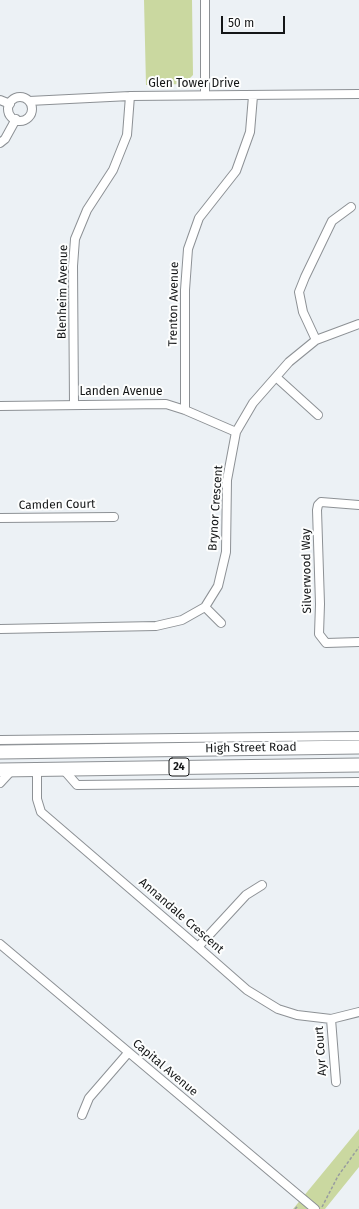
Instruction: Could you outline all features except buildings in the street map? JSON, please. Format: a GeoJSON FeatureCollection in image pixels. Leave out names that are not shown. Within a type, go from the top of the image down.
{"type":"FeatureCollection","features":[{"type":"Feature","properties":{"kind":"main road","name":"High Street Road"},"geometry":{"type":"LineString","coordinates":[[0,752],[359,747]]}},
{"type":"Feature","properties":{"kind":"main road","name":"High Street Road"},"geometry":{"type":"LineString","coordinates":[[6,770],[359,765]]}},
{"type":"Feature","properties":{"kind":"street"},"geometry":{"type":"LineString","coordinates":[[205,0],[205,96]]}},
{"type":"Feature","properties":{"kind":"street","name":"Glen Tower Drive"},"geometry":{"type":"LineString","coordinates":[[29,101],[130,96],[359,94]]}},
{"type":"Feature","properties":{"kind":"street","name":"Blenheim Avenue"},"geometry":{"type":"LineString","coordinates":[[74,404],[73,266],[76,239],[87,210],[113,170],[127,136],[130,96]]}},
{"type":"Feature","properties":{"kind":"street","name":"Trenton Avenue"},"geometry":{"type":"LineString","coordinates":[[185,410],[185,290],[188,249],[199,218],[236,171],[250,132],[253,96]]}},
{"type":"Feature","properties":{"kind":"street"},"geometry":{"type":"LineString","coordinates":[[18,97],[26,98],[32,108],[29,116],[22,120],[16,119],[10,114],[10,104],[18,97]]}},
{"type":"Feature","properties":{"kind":"street"},"geometry":{"type":"LineString","coordinates":[[0,100],[10,104]]}},
{"type":"Feature","properties":{"kind":"street"},"geometry":{"type":"LineString","coordinates":[[0,143],[5,138],[16,119]]}},
{"type":"Feature","properties":{"kind":"street"},"geometry":{"type":"LineString","coordinates":[[316,340],[303,312],[299,292],[332,221],[351,207]]}},
{"type":"Feature","properties":{"kind":"street","name":"Brynor Crescent"},"geometry":{"type":"LineString","coordinates":[[0,629],[156,626],[182,620],[205,607],[218,586],[226,552],[227,480],[236,432],[253,403],[288,362],[316,340],[359,324]]}},
{"type":"Feature","properties":{"kind":"street"},"geometry":{"type":"LineString","coordinates":[[276,377],[318,415]]}},
{"type":"Feature","properties":{"kind":"street","name":"Landen Avenue"},"geometry":{"type":"LineString","coordinates":[[0,406],[166,404],[185,410],[236,432]]}},
{"type":"Feature","properties":{"kind":"street","name":"Silverwood Way"},"geometry":{"type":"LineString","coordinates":[[359,505],[321,502],[318,505],[318,510],[320,604],[319,634],[326,643],[359,642]]}},
{"type":"Feature","properties":{"kind":"street","name":"Camden Court"},"geometry":{"type":"LineString","coordinates":[[0,518],[114,517]]}},
{"type":"Feature","properties":{"kind":"street"},"geometry":{"type":"LineString","coordinates":[[205,607],[222,623]]}},
{"type":"Feature","properties":{"kind":"street","name":"High Street Road"},"geometry":{"type":"LineString","coordinates":[[0,740],[359,736]]}},
{"type":"Feature","properties":{"kind":"street","name":"Annandale Crescent"},"geometry":{"type":"LineString","coordinates":[[37,769],[37,799],[41,812],[247,990],[278,1009],[297,1015],[331,1019],[359,1012]]}},
{"type":"Feature","properties":{"kind":"street"},"geometry":{"type":"LineString","coordinates":[[63,769],[77,785],[359,782]]}},
{"type":"Feature","properties":{"kind":"street","name":"High Street Road"},"geometry":{"type":"LineString","coordinates":[[0,783],[6,770]]}},
{"type":"Feature","properties":{"kind":"street"},"geometry":{"type":"LineString","coordinates":[[198,947],[246,895],[262,884]]}},
{"type":"Feature","properties":{"kind":"street","name":"Capital Avenue"},"geometry":{"type":"LineString","coordinates":[[0,944],[315,1209]]}},
{"type":"Feature","properties":{"kind":"street","name":"Ayr Court"},"geometry":{"type":"LineString","coordinates":[[331,1019],[336,1082]]}},
{"type":"Feature","properties":{"kind":"street"},"geometry":{"type":"LineString","coordinates":[[82,1115],[90,1098],[128,1053]]}},
{"type":"Feature","properties":{"kind":"path"},"geometry":{"type":"LineString","coordinates":[[321,1209],[338,1176],[359,1147]]}},
{"type":"Feature","properties":{"kind":"green space"},"geometry":{"type":"Polygon","coordinates":[[[144,0],[192,0],[193,75],[184,84],[146,85],[144,0]]]}},
{"type":"Feature","properties":{"kind":"green space"},"geometry":{"type":"Polygon","coordinates":[[[359,1129],[359,1167],[325,1209],[293,1209],[359,1129]]]}}]}
